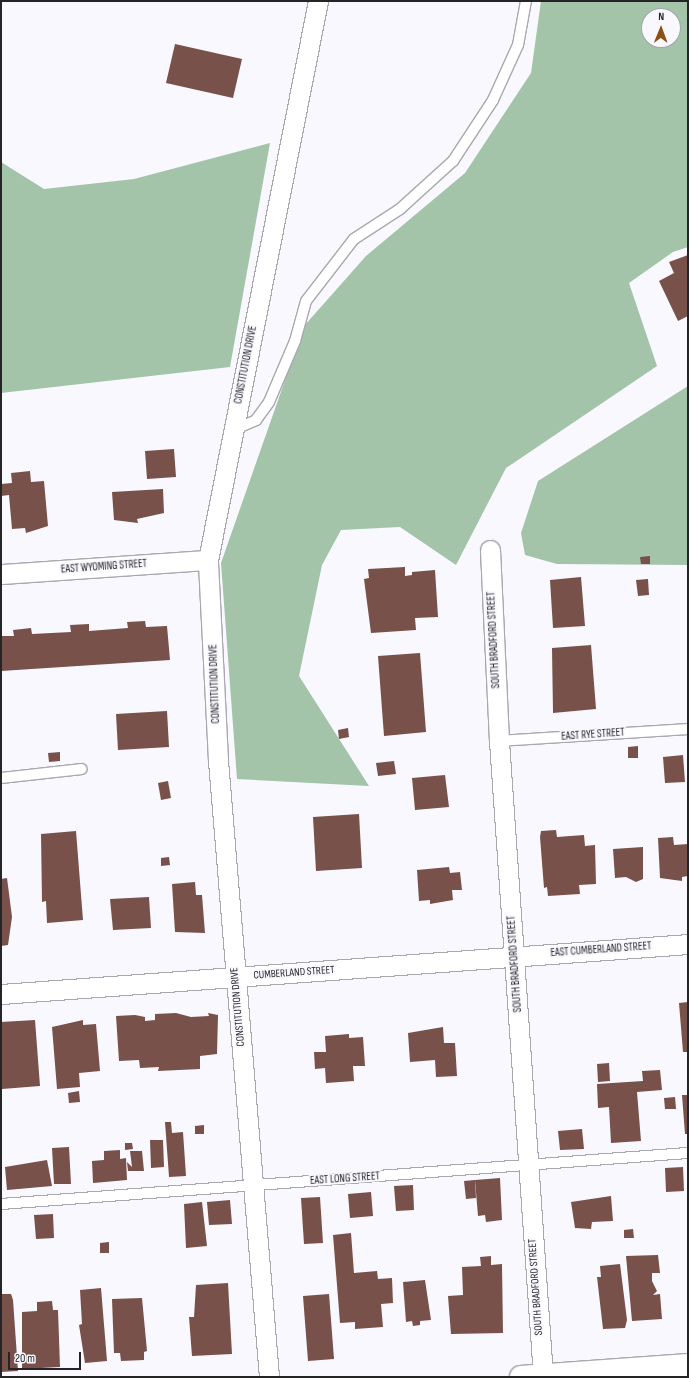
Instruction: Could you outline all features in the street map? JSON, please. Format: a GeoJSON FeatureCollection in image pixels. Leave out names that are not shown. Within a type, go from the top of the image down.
{"type":"FeatureCollection","features":[{"type":"Feature","properties":{"kind":"main road"},"geometry":{"type":"LineString","coordinates":[[521,1377],[688,1365]]}},
{"type":"Feature","properties":{"kind":"street","name":"CONSTITUTION DRIVE"},"geometry":{"type":"LineString","coordinates":[[269,1377],[235,977],[208,560],[318,1]]}},
{"type":"Feature","properties":{"kind":"street","name":"SOUTH BRADFORD STREET"},"geometry":{"type":"LineString","coordinates":[[490,550],[499,741],[543,1376]]}},
{"type":"Feature","properties":{"kind":"street","name":"EAST WYOMING STREET"},"geometry":{"type":"LineString","coordinates":[[1,574],[208,560]]}},
{"type":"Feature","properties":{"kind":"street","name":"EAST CUMBERLAND STREET"},"geometry":{"type":"LineString","coordinates":[[514,957],[688,944]]}},
{"type":"Feature","properties":{"kind":"street","name":"CUMBERLAND STREET"},"geometry":{"type":"LineString","coordinates":[[1,994],[514,957]]}},
{"type":"Feature","properties":{"kind":"lane"},"geometry":{"type":"LineString","coordinates":[[233,430],[256,420],[269,402],[306,302],[354,239],[400,209],[453,161],[499,86],[518,45],[526,1]]}},
{"type":"Feature","properties":{"kind":"lane","name":"EAST RYE STREET"},"geometry":{"type":"LineString","coordinates":[[499,741],[688,729]]}},
{"type":"Feature","properties":{"kind":"lane"},"geometry":{"type":"LineString","coordinates":[[1,778],[82,769]]}},
{"type":"Feature","properties":{"kind":"lane","name":"EAST LONG STREET"},"geometry":{"type":"LineString","coordinates":[[1,1204],[688,1153]]}},
{"type":"Feature","properties":{"kind":"green space"},"geometry":{"type":"Polygon","coordinates":[[[541,1],[688,1],[688,247],[673,252],[629,283],[657,366],[506,468],[456,565],[400,527],[341,530],[322,565],[299,676],[369,786],[237,779],[221,563],[304,326],[366,256],[465,173],[531,73],[541,1]]]}},
{"type":"Feature","properties":{"kind":"green space"},"geometry":{"type":"Polygon","coordinates":[[[270,143],[230,367],[1,393],[1,162],[44,189],[134,179],[270,143]]]}},
{"type":"Feature","properties":{"kind":"green space"},"geometry":{"type":"Polygon","coordinates":[[[688,386],[688,565],[557,564],[525,555],[521,533],[538,481],[688,386]]]}},
{"type":"Feature","properties":{"kind":"building"},"geometry":{"type":"Polygon","coordinates":[[[175,44],[242,59],[233,98],[166,83],[175,44]]]}},
{"type":"Feature","properties":{"kind":"building"},"geometry":{"type":"Polygon","coordinates":[[[688,255],[688,316],[678,321],[659,281],[674,273],[669,262],[688,255]]]}},
{"type":"Feature","properties":{"kind":"building"},"geometry":{"type":"Polygon","coordinates":[[[174,449],[176,477],[147,479],[145,451],[174,449]]]}},
{"type":"Feature","properties":{"kind":"building"},"geometry":{"type":"Polygon","coordinates":[[[30,471],[31,482],[44,481],[48,526],[26,533],[25,528],[12,529],[9,495],[1,496],[1,484],[12,483],[11,473],[30,471]]]}},
{"type":"Feature","properties":{"kind":"building"},"geometry":{"type":"Polygon","coordinates":[[[163,489],[164,513],[137,519],[138,523],[114,520],[112,492],[163,489]]]}},
{"type":"Feature","properties":{"kind":"building"},"geometry":{"type":"Polygon","coordinates":[[[650,556],[650,564],[641,564],[640,557],[650,556]]]}},
{"type":"Feature","properties":{"kind":"building"},"geometry":{"type":"Polygon","coordinates":[[[405,567],[405,576],[412,575],[412,572],[435,570],[438,617],[415,618],[416,630],[371,633],[364,579],[369,578],[368,569],[405,567]]]}},
{"type":"Feature","properties":{"kind":"building"},"geometry":{"type":"Polygon","coordinates":[[[581,577],[585,626],[553,628],[550,580],[581,577]]]}},
{"type":"Feature","properties":{"kind":"building"},"geometry":{"type":"Polygon","coordinates":[[[648,579],[649,595],[638,596],[636,580],[648,579]]]}},
{"type":"Feature","properties":{"kind":"building"},"geometry":{"type":"Polygon","coordinates":[[[145,621],[146,627],[167,626],[170,660],[1,671],[1,636],[14,636],[13,630],[31,628],[32,634],[71,632],[70,625],[89,624],[89,631],[128,628],[127,622],[145,621]]]}},
{"type":"Feature","properties":{"kind":"building"},"geometry":{"type":"Polygon","coordinates":[[[591,645],[596,709],[553,713],[552,648],[591,645]]]}},
{"type":"Feature","properties":{"kind":"building"},"geometry":{"type":"Polygon","coordinates":[[[420,653],[426,732],[384,736],[378,656],[420,653]]]}},
{"type":"Feature","properties":{"kind":"building"},"geometry":{"type":"Polygon","coordinates":[[[167,711],[169,747],[118,750],[116,714],[167,711]]]}},
{"type":"Feature","properties":{"kind":"building"},"geometry":{"type":"Polygon","coordinates":[[[348,728],[349,737],[339,739],[338,730],[348,728]]]}},
{"type":"Feature","properties":{"kind":"building"},"geometry":{"type":"Polygon","coordinates":[[[638,746],[638,758],[628,758],[628,747],[638,746]]]}},
{"type":"Feature","properties":{"kind":"building"},"geometry":{"type":"Polygon","coordinates":[[[60,752],[60,761],[49,762],[48,753],[60,752]]]}},
{"type":"Feature","properties":{"kind":"building"},"geometry":{"type":"Polygon","coordinates":[[[683,755],[685,782],[665,783],[663,757],[683,755]]]}},
{"type":"Feature","properties":{"kind":"building"},"geometry":{"type":"Polygon","coordinates":[[[394,761],[396,774],[378,776],[376,763],[394,761]]]}},
{"type":"Feature","properties":{"kind":"building"},"geometry":{"type":"Polygon","coordinates":[[[445,775],[449,807],[415,810],[412,778],[445,775]]]}},
{"type":"Feature","properties":{"kind":"building"},"geometry":{"type":"Polygon","coordinates":[[[168,781],[171,798],[161,800],[158,783],[168,781]]]}},
{"type":"Feature","properties":{"kind":"building"},"geometry":{"type":"Polygon","coordinates":[[[359,814],[362,868],[316,871],[313,817],[359,814]]]}},
{"type":"Feature","properties":{"kind":"building"},"geometry":{"type":"Polygon","coordinates":[[[556,830],[557,837],[584,835],[585,846],[595,845],[596,884],[579,885],[580,894],[548,896],[547,887],[544,888],[540,837],[541,831],[556,830]]]}},
{"type":"Feature","properties":{"kind":"building"},"geometry":{"type":"Polygon","coordinates":[[[76,831],[83,920],[47,923],[46,901],[42,902],[41,834],[76,831]]]}},
{"type":"Feature","properties":{"kind":"building"},"geometry":{"type":"Polygon","coordinates":[[[673,837],[674,845],[688,844],[688,876],[682,877],[682,881],[660,878],[658,838],[673,837]]]}},
{"type":"Feature","properties":{"kind":"building"},"geometry":{"type":"Polygon","coordinates":[[[643,847],[643,879],[636,882],[626,877],[615,878],[613,849],[643,847]]]}},
{"type":"Feature","properties":{"kind":"building"},"geometry":{"type":"Polygon","coordinates":[[[169,857],[170,865],[161,866],[161,858],[169,857]]]}},
{"type":"Feature","properties":{"kind":"building"},"geometry":{"type":"Polygon","coordinates":[[[449,867],[450,873],[460,872],[462,890],[452,890],[453,900],[430,904],[430,900],[419,901],[417,870],[449,867]]]}},
{"type":"Feature","properties":{"kind":"building"},"geometry":{"type":"Polygon","coordinates":[[[7,878],[12,917],[8,945],[1,946],[1,879],[7,878]]]}},
{"type":"Feature","properties":{"kind":"building"},"geometry":{"type":"Polygon","coordinates":[[[195,882],[196,895],[202,895],[205,933],[175,932],[172,884],[195,882]]]}},
{"type":"Feature","properties":{"kind":"building"},"geometry":{"type":"Polygon","coordinates":[[[149,897],[151,928],[113,930],[110,899],[149,897]]]}},
{"type":"Feature","properties":{"kind":"building"},"geometry":{"type":"Polygon","coordinates":[[[688,1002],[688,1052],[683,1052],[679,1003],[688,1002]]]}},
{"type":"Feature","properties":{"kind":"building"},"geometry":{"type":"Polygon","coordinates":[[[176,1013],[191,1017],[209,1016],[208,1013],[218,1015],[217,1054],[200,1056],[200,1069],[158,1071],[159,1067],[140,1068],[139,1060],[119,1061],[116,1016],[135,1015],[145,1017],[145,1021],[155,1020],[155,1014],[176,1013]]]}},
{"type":"Feature","properties":{"kind":"building"},"geometry":{"type":"Polygon","coordinates":[[[35,1020],[40,1086],[2,1089],[1,1022],[35,1020]]]}},
{"type":"Feature","properties":{"kind":"building"},"geometry":{"type":"Polygon","coordinates":[[[83,1020],[83,1025],[96,1024],[100,1071],[79,1073],[80,1087],[57,1089],[52,1027],[83,1020]]]}},
{"type":"Feature","properties":{"kind":"building"},"geometry":{"type":"Polygon","coordinates":[[[443,1027],[444,1043],[455,1043],[457,1076],[436,1077],[435,1060],[410,1062],[408,1033],[443,1027]]]}},
{"type":"Feature","properties":{"kind":"building"},"geometry":{"type":"Polygon","coordinates":[[[349,1034],[349,1038],[363,1037],[365,1066],[353,1066],[354,1081],[326,1083],[325,1068],[315,1069],[314,1052],[326,1052],[325,1036],[349,1034]]]}},
{"type":"Feature","properties":{"kind":"building"},"geometry":{"type":"Polygon","coordinates":[[[609,1063],[610,1081],[598,1082],[597,1064],[609,1063]]]}},
{"type":"Feature","properties":{"kind":"building"},"geometry":{"type":"Polygon","coordinates":[[[660,1070],[662,1090],[637,1092],[641,1141],[611,1143],[609,1107],[598,1108],[597,1084],[643,1081],[642,1071],[660,1070]]]}},
{"type":"Feature","properties":{"kind":"building"},"geometry":{"type":"Polygon","coordinates":[[[79,1091],[80,1102],[69,1103],[68,1093],[79,1091]]]}},
{"type":"Feature","properties":{"kind":"building"},"geometry":{"type":"Polygon","coordinates":[[[682,1095],[688,1095],[688,1134],[685,1134],[682,1095]]]}},
{"type":"Feature","properties":{"kind":"building"},"geometry":{"type":"Polygon","coordinates":[[[675,1097],[676,1109],[665,1109],[664,1098],[675,1097]]]}},
{"type":"Feature","properties":{"kind":"building"},"geometry":{"type":"Polygon","coordinates":[[[165,1122],[171,1122],[172,1133],[183,1132],[186,1176],[169,1177],[165,1122]]]}},
{"type":"Feature","properties":{"kind":"building"},"geometry":{"type":"Polygon","coordinates":[[[204,1125],[204,1134],[195,1134],[195,1126],[204,1125]]]}},
{"type":"Feature","properties":{"kind":"building"},"geometry":{"type":"Polygon","coordinates":[[[582,1129],[584,1149],[560,1150],[558,1131],[582,1129]]]}},
{"type":"Feature","properties":{"kind":"building"},"geometry":{"type":"Polygon","coordinates":[[[150,1140],[163,1140],[164,1167],[151,1168],[150,1140]]]}},
{"type":"Feature","properties":{"kind":"building"},"geometry":{"type":"Polygon","coordinates":[[[125,1143],[132,1143],[133,1149],[125,1150],[125,1143]]]}},
{"type":"Feature","properties":{"kind":"building"},"geometry":{"type":"Polygon","coordinates":[[[69,1147],[71,1184],[54,1184],[52,1148],[69,1147]]]}},
{"type":"Feature","properties":{"kind":"building"},"geometry":{"type":"Polygon","coordinates":[[[120,1150],[120,1159],[126,1158],[127,1180],[93,1183],[92,1161],[104,1160],[104,1151],[120,1150]]]}},
{"type":"Feature","properties":{"kind":"building"},"geometry":{"type":"Polygon","coordinates":[[[130,1151],[142,1151],[144,1171],[128,1171],[127,1162],[132,1167],[130,1151]]]}},
{"type":"Feature","properties":{"kind":"building"},"geometry":{"type":"Polygon","coordinates":[[[47,1160],[52,1186],[7,1190],[5,1167],[47,1160]]]}},
{"type":"Feature","properties":{"kind":"building"},"geometry":{"type":"Polygon","coordinates":[[[683,1167],[684,1191],[666,1192],[665,1168],[683,1167]]]}},
{"type":"Feature","properties":{"kind":"building"},"geometry":{"type":"Polygon","coordinates":[[[500,1178],[502,1220],[486,1222],[485,1215],[478,1216],[475,1180],[500,1178]]]}},
{"type":"Feature","properties":{"kind":"building"},"geometry":{"type":"Polygon","coordinates":[[[475,1180],[476,1198],[466,1199],[464,1181],[475,1180]]]}},
{"type":"Feature","properties":{"kind":"building"},"geometry":{"type":"Polygon","coordinates":[[[413,1185],[414,1210],[396,1211],[394,1186],[413,1185]]]}},
{"type":"Feature","properties":{"kind":"building"},"geometry":{"type":"Polygon","coordinates":[[[371,1192],[373,1216],[350,1218],[348,1194],[371,1192]]]}},
{"type":"Feature","properties":{"kind":"building"},"geometry":{"type":"Polygon","coordinates":[[[611,1196],[613,1221],[592,1222],[591,1229],[575,1228],[571,1202],[611,1196]]]}},
{"type":"Feature","properties":{"kind":"building"},"geometry":{"type":"Polygon","coordinates":[[[320,1197],[323,1243],[304,1244],[301,1198],[320,1197]]]}},
{"type":"Feature","properties":{"kind":"building"},"geometry":{"type":"Polygon","coordinates":[[[230,1200],[232,1224],[209,1225],[207,1202],[230,1200]]]}},
{"type":"Feature","properties":{"kind":"building"},"geometry":{"type":"Polygon","coordinates":[[[202,1202],[207,1246],[186,1248],[184,1204],[202,1202]]]}},
{"type":"Feature","properties":{"kind":"building"},"geometry":{"type":"Polygon","coordinates":[[[53,1214],[54,1238],[36,1239],[34,1215],[53,1214]]]}},
{"type":"Feature","properties":{"kind":"building"},"geometry":{"type":"Polygon","coordinates":[[[633,1229],[634,1238],[624,1238],[624,1230],[633,1229]]]}},
{"type":"Feature","properties":{"kind":"building"},"geometry":{"type":"Polygon","coordinates":[[[351,1233],[354,1273],[377,1271],[378,1279],[392,1278],[393,1303],[381,1304],[383,1327],[355,1329],[355,1322],[340,1323],[333,1235],[351,1233]]]}},
{"type":"Feature","properties":{"kind":"building"},"geometry":{"type":"Polygon","coordinates":[[[109,1242],[109,1253],[100,1253],[100,1243],[109,1242]]]}},
{"type":"Feature","properties":{"kind":"building"},"geometry":{"type":"Polygon","coordinates":[[[658,1255],[660,1273],[652,1273],[652,1281],[657,1291],[653,1295],[660,1294],[662,1319],[632,1321],[626,1256],[658,1255]]]}},
{"type":"Feature","properties":{"kind":"building"},"geometry":{"type":"Polygon","coordinates":[[[491,1256],[491,1265],[502,1264],[503,1333],[451,1334],[448,1296],[463,1295],[462,1267],[481,1266],[480,1257],[491,1256]]]}},
{"type":"Feature","properties":{"kind":"building"},"geometry":{"type":"Polygon","coordinates":[[[620,1264],[627,1320],[625,1328],[603,1329],[597,1277],[601,1277],[600,1266],[620,1264]]]}},
{"type":"Feature","properties":{"kind":"building"},"geometry":{"type":"Polygon","coordinates":[[[425,1280],[431,1320],[420,1321],[420,1325],[413,1326],[412,1321],[406,1322],[403,1282],[425,1280]]]}},
{"type":"Feature","properties":{"kind":"building"},"geometry":{"type":"Polygon","coordinates":[[[228,1283],[232,1354],[192,1356],[189,1317],[194,1317],[196,1285],[228,1283]]]}},
{"type":"Feature","properties":{"kind":"building"},"geometry":{"type":"Polygon","coordinates":[[[101,1288],[107,1361],[85,1363],[79,1325],[82,1324],[80,1290],[101,1288]]]}},
{"type":"Feature","properties":{"kind":"building"},"geometry":{"type":"Polygon","coordinates":[[[1,1294],[11,1294],[13,1300],[18,1371],[1,1372],[1,1294]]]}},
{"type":"Feature","properties":{"kind":"building"},"geometry":{"type":"Polygon","coordinates":[[[329,1294],[334,1359],[308,1361],[303,1296],[329,1294]]]}},
{"type":"Feature","properties":{"kind":"building"},"geometry":{"type":"Polygon","coordinates":[[[142,1298],[147,1351],[144,1352],[144,1360],[121,1361],[120,1353],[114,1353],[112,1299],[142,1298]]]}},
{"type":"Feature","properties":{"kind":"building"},"geometry":{"type":"Polygon","coordinates":[[[52,1301],[53,1310],[58,1310],[60,1367],[22,1369],[22,1312],[37,1311],[37,1302],[52,1301]]]}}]}
